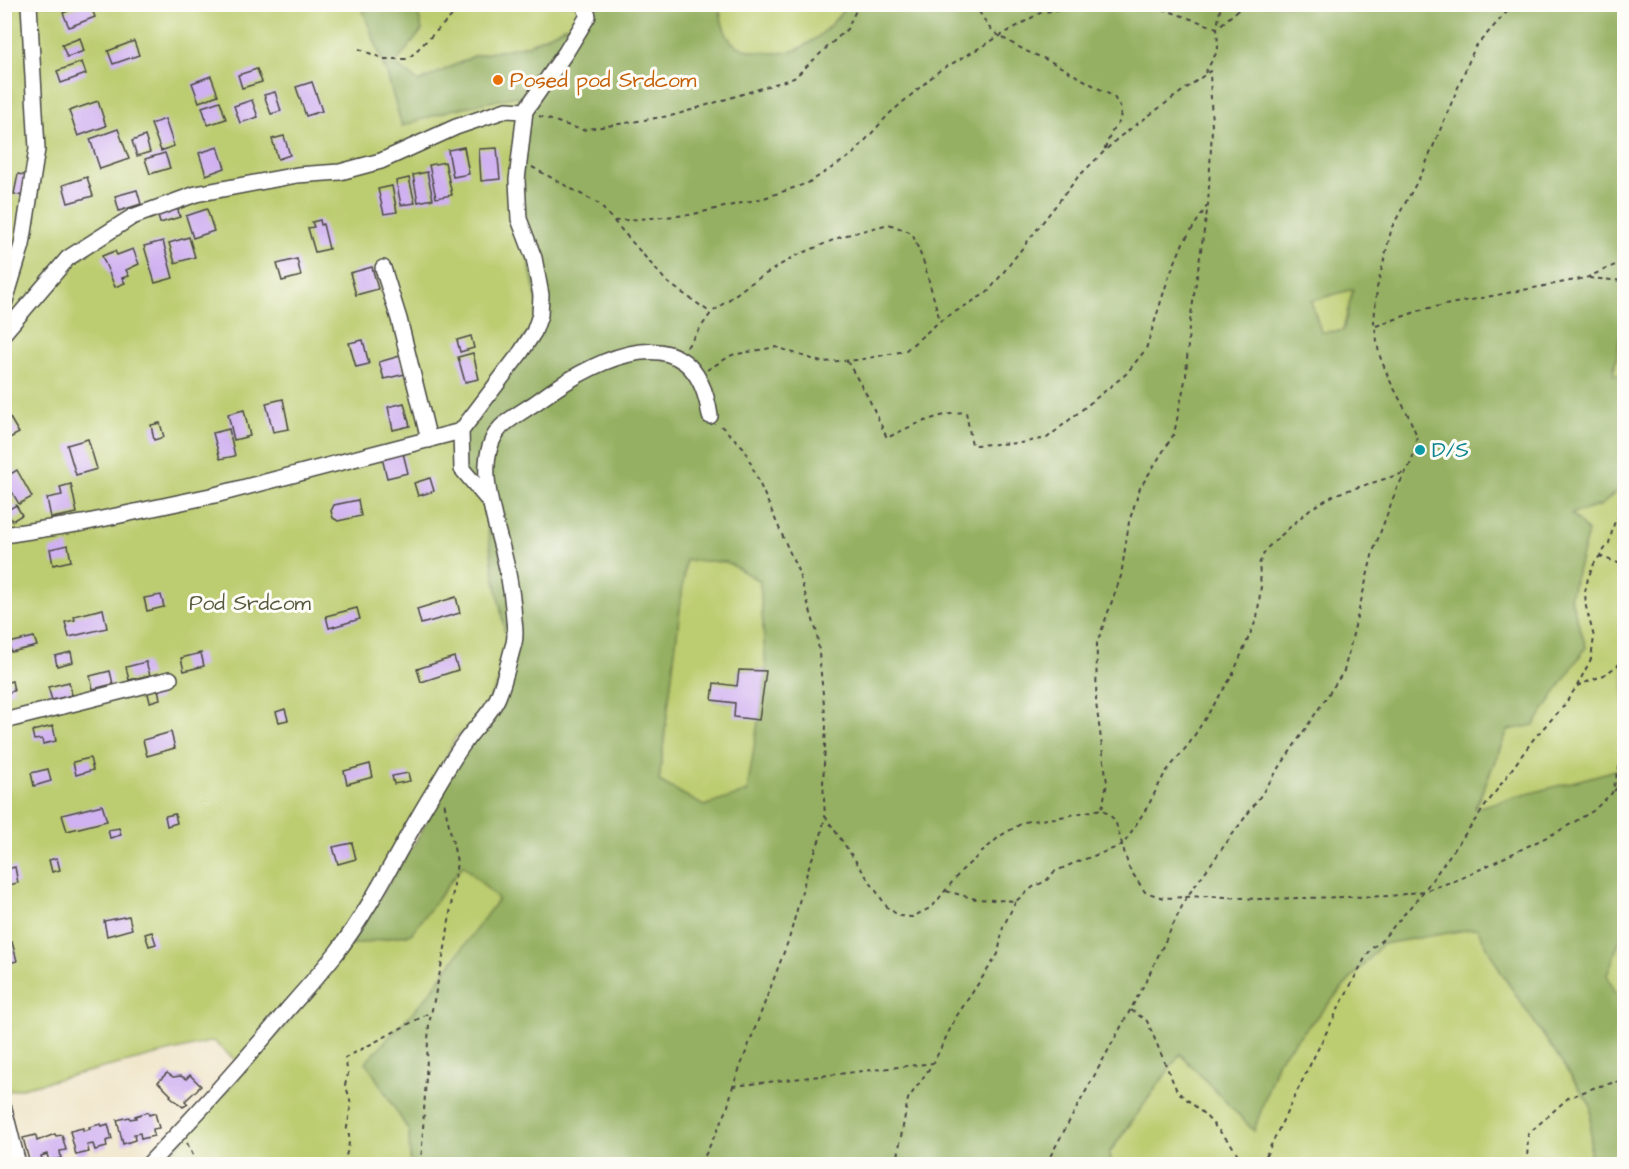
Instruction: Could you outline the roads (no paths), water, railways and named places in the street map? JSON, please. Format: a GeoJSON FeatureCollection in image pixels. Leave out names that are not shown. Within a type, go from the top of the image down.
{"type":"FeatureCollection","features":[{"type":"Feature","properties":{"kind":"street"},"geometry":{"type":"LineString","coordinates":[[4,304],[22,245],[37,148],[29,4]]}},
{"type":"Feature","properties":{"kind":"street"},"geometry":{"type":"LineString","coordinates":[[4,535],[83,523],[215,495],[460,431],[521,352],[534,332],[540,315],[541,295],[534,258],[519,219],[517,180],[525,111],[588,16],[584,4]]}},
{"type":"Feature","properties":{"kind":"street"},"geometry":{"type":"LineString","coordinates":[[4,333],[68,258],[132,217],[196,194],[297,175],[340,171],[371,163],[456,127],[506,110],[525,111]]}},
{"type":"Feature","properties":{"kind":"street"},"geometry":{"type":"LineString","coordinates":[[383,268],[399,319],[429,440]]}},
{"type":"Feature","properties":{"kind":"street"},"geometry":{"type":"LineString","coordinates":[[148,1164],[242,1065],[338,951],[394,863],[412,826],[440,781],[497,699],[515,638],[514,609],[506,564],[489,501],[488,460],[492,443],[501,427],[560,385],[598,364],[618,356],[654,352],[678,359],[697,376],[707,398],[710,416]]}},
{"type":"Feature","properties":{"kind":"street"},"geometry":{"type":"LineString","coordinates":[[460,431],[462,469],[489,501]]}},
{"type":"Feature","properties":{"kind":"street"},"geometry":{"type":"LineString","coordinates":[[4,721],[170,679]]}},
{"type":"Feature","properties":{"kind":"street"},"geometry":{"type":"LineString","coordinates":[[4,1109],[18,1164]]}},
{"type":"Feature","properties":{"kind":"place","name":"Posed pod Srdcom"},"geometry":{"type":"Point","coordinates":[498,80]}},
{"type":"Feature","properties":{"kind":"place","name":"D/S"},"geometry":{"type":"Point","coordinates":[1420,450]}},
{"type":"Feature","properties":{"kind":"park label","name":"Pod Srdcom"},"geometry":{"type":"Point","coordinates":[250,603]}}]}
